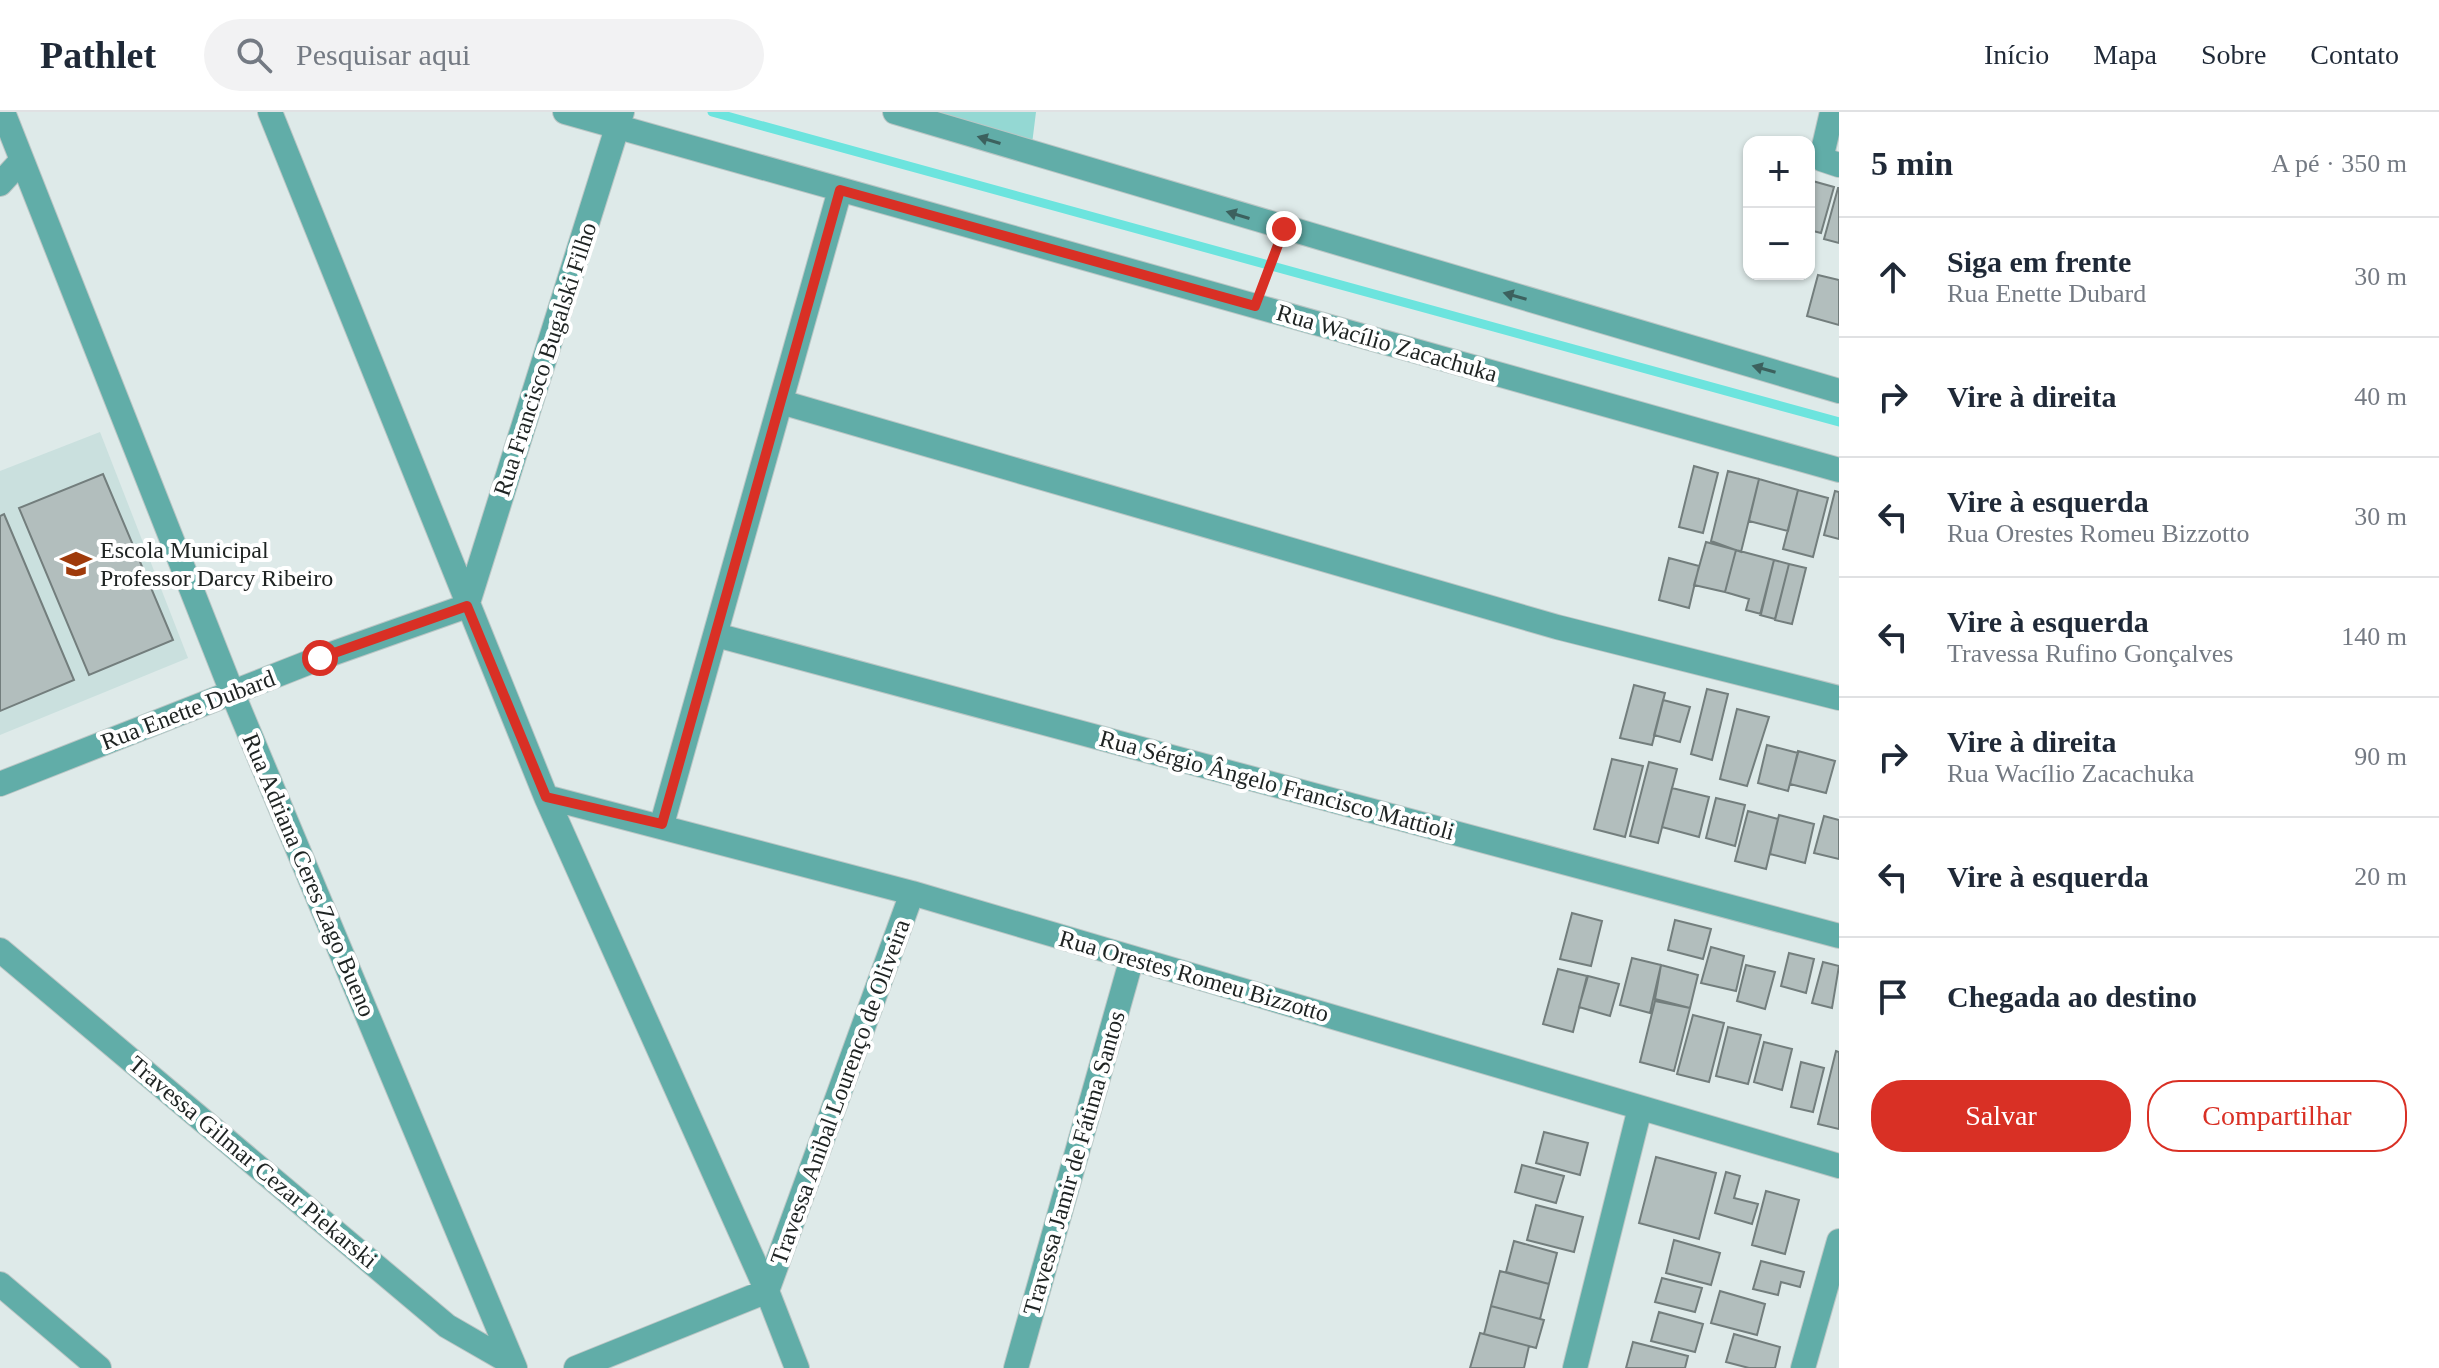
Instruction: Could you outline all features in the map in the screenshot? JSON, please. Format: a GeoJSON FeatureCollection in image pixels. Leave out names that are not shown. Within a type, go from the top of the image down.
{"type":"FeatureCollection","features":[{"type":"Feature","properties":{"kind":"street","name":"Rua Adriana Ceres Zago Bueno"},"geometry":{"type":"LineString","coordinates":[[3,112],[232,692],[514,1366]]}},
{"type":"Feature","properties":{"kind":"street"},"geometry":{"type":"LineString","coordinates":[[270,112],[546,797],[767,1291],[797,1368]]}},
{"type":"Feature","properties":{"kind":"street","name":"Rua Wacílio Zacachuka"},"geometry":{"type":"LineString","coordinates":[[565,112],[620,120],[840,190],[1839,470]]}},
{"type":"Feature","properties":{"kind":"street"},"geometry":{"type":"LineString","coordinates":[[895,112],[1839,391]]}},
{"type":"Feature","properties":{"kind":"street"},"geometry":{"type":"LineString","coordinates":[[1830,162],[1832,112]]}},
{"type":"Feature","properties":{"kind":"street","name":"Rua Francisco Bugalski Filho"},"geometry":{"type":"LineString","coordinates":[[467,606],[620,120]]}},
{"type":"Feature","properties":{"kind":"street"},"geometry":{"type":"LineString","coordinates":[[0,184],[21,161]]}},
{"type":"Feature","properties":{"kind":"street"},"geometry":{"type":"LineString","coordinates":[[662,824],[840,190]]}},
{"type":"Feature","properties":{"kind":"street"},"geometry":{"type":"LineString","coordinates":[[781,402],[1557,627],[1839,698]]}},
{"type":"Feature","properties":{"kind":"street","name":"Rua Enette Dubard"},"geometry":{"type":"LineString","coordinates":[[0,784],[232,692],[467,606]]}},
{"type":"Feature","properties":{"kind":"street","name":"Rua Sérgio Ângelo Francisco Mattioli"},"geometry":{"type":"LineString","coordinates":[[716,635],[1839,936]]}},
{"type":"Feature","properties":{"kind":"street","name":"Rua Orestes Romeu Bizzotto"},"geometry":{"type":"LineString","coordinates":[[546,797],[662,824],[912,893],[1839,1166]]}},
{"type":"Feature","properties":{"kind":"street","name":"Travessa Anibal Lourenço de Oliveira"},"geometry":{"type":"LineString","coordinates":[[767,1291],[912,893]]}},
{"type":"Feature","properties":{"kind":"street","name":"Travessa Gilmar Cezar Piekarski"},"geometry":{"type":"LineString","coordinates":[[0,950],[447,1326],[514,1366]]}},
{"type":"Feature","properties":{"kind":"street","name":"Travessa Jamir de Fátima Santos"},"geometry":{"type":"LineString","coordinates":[[1016,1368],[1132,958]]}},
{"type":"Feature","properties":{"kind":"street"},"geometry":{"type":"LineString","coordinates":[[1575,1368],[1640,1108]]}},
{"type":"Feature","properties":{"kind":"street"},"geometry":{"type":"LineString","coordinates":[[1803,1368],[1839,1241]]}},
{"type":"Feature","properties":{"kind":"street"},"geometry":{"type":"LineString","coordinates":[[0,1284],[99,1368]]}},
{"type":"Feature","properties":{"kind":"street"},"geometry":{"type":"LineString","coordinates":[[576,1368],[767,1291]]}},
{"type":"Feature","properties":{"kind":"path"},"geometry":{"type":"LineString","coordinates":[[1255,306],[1284,229]]}},
{"type":"Feature","properties":{"kind":"shaded area"},"geometry":{"type":"Polygon","coordinates":[[[939,112],[1036,112],[1032,144],[939,112]]]}},
{"type":"Feature","properties":{"kind":"shaded area","name":"Escola Municipal Professor Darcy Ribeiro"},"geometry":{"type":"Polygon","coordinates":[[[100,432],[188,658],[0,735],[0,471],[100,432]]]}},
{"type":"Feature","properties":{"kind":"building"},"geometry":{"type":"Polygon","coordinates":[[[1815,182],[1834,187],[1821,233],[1815,232],[1815,182]]]}},
{"type":"Feature","properties":{"kind":"building"},"geometry":{"type":"Polygon","coordinates":[[[1839,188],[1839,243],[1824,239],[1839,188]]]}},
{"type":"Feature","properties":{"kind":"building"},"geometry":{"type":"Polygon","coordinates":[[[1818,275],[1839,280],[1839,325],[1807,316],[1818,275]]]}},
{"type":"Feature","properties":{"kind":"building"},"geometry":{"type":"Polygon","coordinates":[[[1694,466],[1718,473],[1703,533],[1679,527],[1694,466]]]}},
{"type":"Feature","properties":{"kind":"building"},"geometry":{"type":"Polygon","coordinates":[[[1728,471],[1759,479],[1741,552],[1711,541],[1728,471]]]}},
{"type":"Feature","properties":{"kind":"building"},"geometry":{"type":"Polygon","coordinates":[[[103,474],[173,640],[89,675],[19,508],[103,474]]]}},
{"type":"Feature","properties":{"kind":"building"},"geometry":{"type":"Polygon","coordinates":[[[1759,479],[1798,490],[1788,531],[1749,521],[1759,479]]]}},
{"type":"Feature","properties":{"kind":"building"},"geometry":{"type":"Polygon","coordinates":[[[1798,490],[1828,498],[1813,557],[1783,549],[1798,490]]]}},
{"type":"Feature","properties":{"kind":"building"},"geometry":{"type":"Polygon","coordinates":[[[1835,491],[1839,492],[1839,539],[1824,535],[1835,491]]]}},
{"type":"Feature","properties":{"kind":"building"},"geometry":{"type":"Polygon","coordinates":[[[4,514],[74,680],[0,711],[0,516],[4,514]]]}},
{"type":"Feature","properties":{"kind":"building"},"geometry":{"type":"Polygon","coordinates":[[[1706,542],[1736,550],[1725,592],[1694,585],[1706,542]]]}},
{"type":"Feature","properties":{"kind":"building"},"geometry":{"type":"Polygon","coordinates":[[[1736,550],[1774,560],[1761,614],[1746,610],[1749,599],[1725,592],[1736,550]]]}},
{"type":"Feature","properties":{"kind":"building"},"geometry":{"type":"Polygon","coordinates":[[[1669,558],[1699,566],[1689,608],[1659,600],[1669,558]]]}},
{"type":"Feature","properties":{"kind":"building"},"geometry":{"type":"Polygon","coordinates":[[[1774,560],[1789,564],[1775,619],[1760,615],[1774,560]]]}},
{"type":"Feature","properties":{"kind":"building"},"geometry":{"type":"Polygon","coordinates":[[[1789,564],[1806,568],[1792,624],[1775,620],[1789,564]]]}},
{"type":"Feature","properties":{"kind":"building"},"geometry":{"type":"Polygon","coordinates":[[[1634,685],[1665,693],[1652,745],[1620,738],[1634,685]]]}},
{"type":"Feature","properties":{"kind":"building"},"geometry":{"type":"Polygon","coordinates":[[[1707,689],[1728,694],[1712,760],[1691,754],[1707,689]]]}},
{"type":"Feature","properties":{"kind":"building"},"geometry":{"type":"Polygon","coordinates":[[[1663,700],[1690,707],[1680,742],[1654,735],[1663,700]]]}},
{"type":"Feature","properties":{"kind":"building"},"geometry":{"type":"Polygon","coordinates":[[[1737,709],[1769,717],[1747,786],[1720,779],[1737,709]]]}},
{"type":"Feature","properties":{"kind":"building"},"geometry":{"type":"Polygon","coordinates":[[[1767,745],[1798,753],[1788,791],[1758,783],[1767,745]]]}},
{"type":"Feature","properties":{"kind":"building"},"geometry":{"type":"Polygon","coordinates":[[[1798,751],[1835,761],[1826,793],[1790,784],[1798,751]]]}},
{"type":"Feature","properties":{"kind":"building"},"geometry":{"type":"Polygon","coordinates":[[[1612,759],[1643,766],[1625,837],[1594,829],[1612,759]]]}},
{"type":"Feature","properties":{"kind":"building"},"geometry":{"type":"Polygon","coordinates":[[[1649,762],[1677,769],[1658,843],[1630,836],[1649,762]]]}},
{"type":"Feature","properties":{"kind":"building"},"geometry":{"type":"Polygon","coordinates":[[[1672,788],[1709,797],[1699,837],[1662,827],[1672,788]]]}},
{"type":"Feature","properties":{"kind":"building"},"geometry":{"type":"Polygon","coordinates":[[[1716,798],[1745,805],[1735,846],[1706,838],[1716,798]]]}},
{"type":"Feature","properties":{"kind":"building"},"geometry":{"type":"Polygon","coordinates":[[[1748,811],[1778,819],[1766,869],[1735,861],[1748,811]]]}},
{"type":"Feature","properties":{"kind":"building"},"geometry":{"type":"Polygon","coordinates":[[[1779,815],[1814,824],[1805,863],[1770,854],[1779,815]]]}},
{"type":"Feature","properties":{"kind":"building"},"geometry":{"type":"Polygon","coordinates":[[[1824,816],[1839,820],[1839,859],[1814,853],[1824,816]]]}},
{"type":"Feature","properties":{"kind":"building"},"geometry":{"type":"Polygon","coordinates":[[[1572,913],[1602,921],[1591,966],[1560,959],[1572,913]]]}},
{"type":"Feature","properties":{"kind":"building"},"geometry":{"type":"Polygon","coordinates":[[[1675,920],[1711,929],[1703,959],[1668,950],[1675,920]]]}},
{"type":"Feature","properties":{"kind":"building"},"geometry":{"type":"Polygon","coordinates":[[[1711,947],[1744,956],[1736,991],[1701,983],[1711,947]]]}},
{"type":"Feature","properties":{"kind":"building"},"geometry":{"type":"Polygon","coordinates":[[[1789,953],[1814,959],[1806,993],[1781,986],[1789,953]]]}},
{"type":"Feature","properties":{"kind":"building"},"geometry":{"type":"Polygon","coordinates":[[[1632,958],[1661,965],[1650,1013],[1620,1005],[1632,958]]]}},
{"type":"Feature","properties":{"kind":"building"},"geometry":{"type":"Polygon","coordinates":[[[1823,962],[1839,966],[1832,1008],[1812,1003],[1823,962]]]}},
{"type":"Feature","properties":{"kind":"building"},"geometry":{"type":"Polygon","coordinates":[[[1661,965],[1698,975],[1690,1008],[1655,999],[1661,965]]]}},
{"type":"Feature","properties":{"kind":"building"},"geometry":{"type":"Polygon","coordinates":[[[1746,965],[1775,972],[1765,1009],[1737,1001],[1746,965]]]}},
{"type":"Feature","properties":{"kind":"building"},"geometry":{"type":"Polygon","coordinates":[[[1558,969],[1587,976],[1573,1032],[1543,1024],[1558,969]]]}},
{"type":"Feature","properties":{"kind":"building"},"geometry":{"type":"Polygon","coordinates":[[[1588,976],[1619,984],[1610,1016],[1579,1007],[1588,976]]]}},
{"type":"Feature","properties":{"kind":"building"},"geometry":{"type":"Polygon","coordinates":[[[1655,1001],[1690,1008],[1674,1071],[1640,1062],[1655,1001]]]}},
{"type":"Feature","properties":{"kind":"building"},"geometry":{"type":"Polygon","coordinates":[[[1693,1015],[1724,1023],[1709,1082],[1677,1074],[1693,1015]]]}},
{"type":"Feature","properties":{"kind":"building"},"geometry":{"type":"Polygon","coordinates":[[[1728,1027],[1761,1035],[1748,1084],[1716,1076],[1728,1027]]]}},
{"type":"Feature","properties":{"kind":"building"},"geometry":{"type":"Polygon","coordinates":[[[1764,1042],[1792,1049],[1782,1090],[1754,1082],[1764,1042]]]}},
{"type":"Feature","properties":{"kind":"building"},"geometry":{"type":"Polygon","coordinates":[[[1836,1051],[1839,1052],[1839,1129],[1818,1124],[1836,1051]]]}},
{"type":"Feature","properties":{"kind":"building"},"geometry":{"type":"Polygon","coordinates":[[[1801,1062],[1824,1068],[1813,1112],[1791,1107],[1801,1062]]]}},
{"type":"Feature","properties":{"kind":"building"},"geometry":{"type":"Polygon","coordinates":[[[1544,1132],[1588,1143],[1580,1175],[1536,1163],[1544,1132]]]}},
{"type":"Feature","properties":{"kind":"building"},"geometry":{"type":"Polygon","coordinates":[[[1656,1157],[1716,1173],[1699,1239],[1639,1223],[1656,1157]]]}},
{"type":"Feature","properties":{"kind":"building"},"geometry":{"type":"Polygon","coordinates":[[[1522,1165],[1564,1176],[1556,1203],[1515,1192],[1522,1165]]]}},
{"type":"Feature","properties":{"kind":"building"},"geometry":{"type":"Polygon","coordinates":[[[1726,1172],[1740,1176],[1734,1198],[1758,1204],[1752,1224],[1715,1213],[1726,1172]]]}},
{"type":"Feature","properties":{"kind":"building"},"geometry":{"type":"Polygon","coordinates":[[[1766,1191],[1799,1200],[1785,1254],[1752,1245],[1766,1191]]]}},
{"type":"Feature","properties":{"kind":"building"},"geometry":{"type":"Polygon","coordinates":[[[1536,1205],[1583,1217],[1574,1252],[1527,1240],[1536,1205]]]}},
{"type":"Feature","properties":{"kind":"building"},"geometry":{"type":"Polygon","coordinates":[[[1674,1240],[1720,1253],[1711,1285],[1666,1273],[1674,1240]]]}},
{"type":"Feature","properties":{"kind":"building"},"geometry":{"type":"Polygon","coordinates":[[[1514,1241],[1557,1253],[1549,1284],[1506,1272],[1514,1241]]]}},
{"type":"Feature","properties":{"kind":"building"},"geometry":{"type":"Polygon","coordinates":[[[1761,1261],[1804,1272],[1800,1287],[1781,1282],[1778,1295],[1753,1289],[1761,1261]]]}},
{"type":"Feature","properties":{"kind":"building"},"geometry":{"type":"Polygon","coordinates":[[[1500,1271],[1549,1284],[1540,1319],[1491,1306],[1500,1271]]]}},
{"type":"Feature","properties":{"kind":"building"},"geometry":{"type":"Polygon","coordinates":[[[1662,1278],[1702,1288],[1695,1312],[1655,1302],[1662,1278]]]}},
{"type":"Feature","properties":{"kind":"building"},"geometry":{"type":"Polygon","coordinates":[[[1720,1291],[1765,1304],[1757,1335],[1711,1323],[1720,1291]]]}},
{"type":"Feature","properties":{"kind":"building"},"geometry":{"type":"Polygon","coordinates":[[[1491,1306],[1544,1320],[1536,1348],[1484,1334],[1491,1306]]]}},
{"type":"Feature","properties":{"kind":"building"},"geometry":{"type":"Polygon","coordinates":[[[1659,1312],[1703,1324],[1695,1352],[1651,1341],[1659,1312]]]}},
{"type":"Feature","properties":{"kind":"building"},"geometry":{"type":"Polygon","coordinates":[[[1480,1333],[1529,1346],[1524,1368],[1470,1368],[1480,1333]]]}},
{"type":"Feature","properties":{"kind":"building"},"geometry":{"type":"Polygon","coordinates":[[[1734,1334],[1780,1347],[1775,1368],[1749,1368],[1726,1362],[1734,1334]]]}},
{"type":"Feature","properties":{"kind":"building"},"geometry":{"type":"Polygon","coordinates":[[[1633,1342],[1688,1356],[1685,1368],[1626,1368],[1633,1342]]]}},
{"type":"Feature","properties":{"kind":"waterway"},"geometry":{"type":"LineString","coordinates":[[712,112],[1839,422]]}},
{"type":"Feature","properties":{"kind":"place","name":"Escola Municipal Professor Darcy Ribeiro"},"geometry":{"type":"Point","coordinates":[76,564]}},
{"type":"Feature","properties":{"kind":"route"},"geometry":{"type":"LineString","coordinates":[[320,658],[467,606],[546,797],[662,824],[840,190],[1255,306],[1284,229]]}}]}
